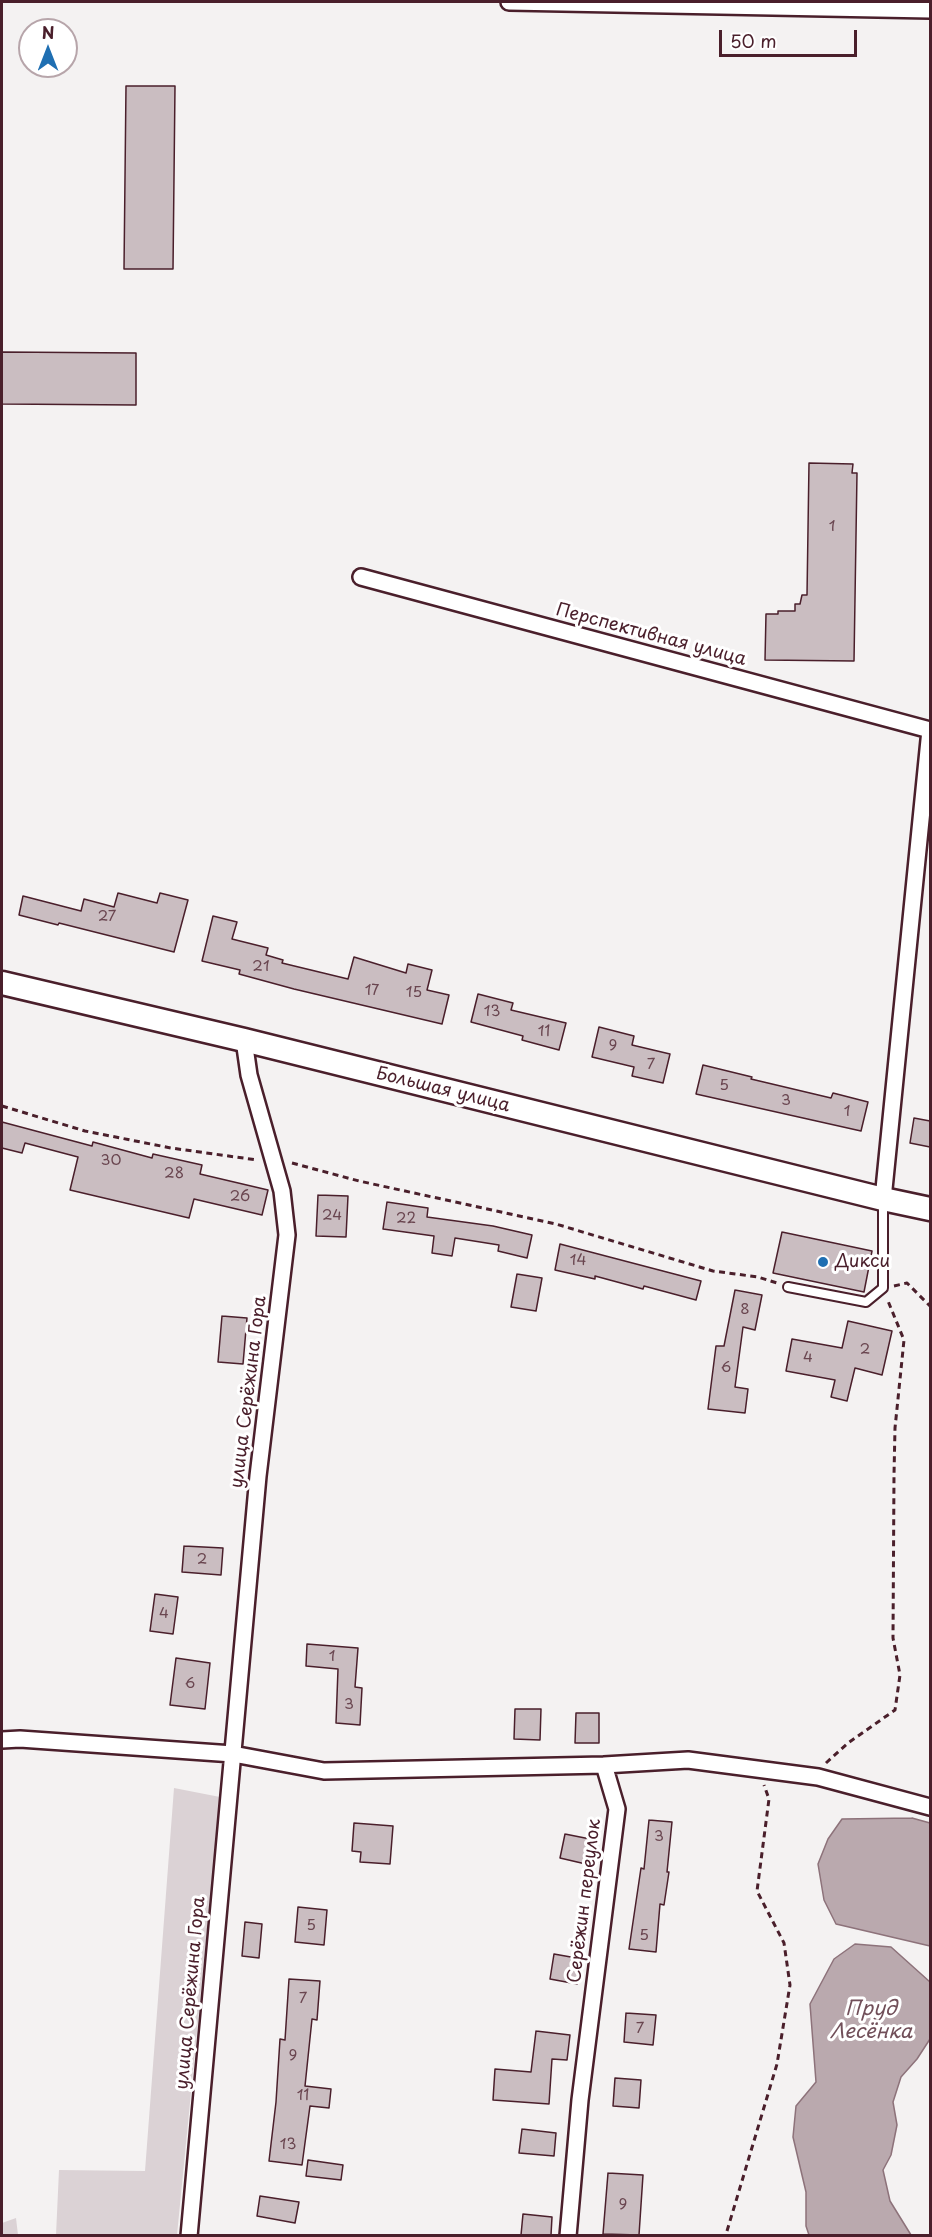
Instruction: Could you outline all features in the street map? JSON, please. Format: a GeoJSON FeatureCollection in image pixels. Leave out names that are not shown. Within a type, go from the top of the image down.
{"type":"FeatureCollection","features":[{"type":"Feature","properties":{"kind":"street"},"geometry":{"type":"LineString","coordinates":[[509,2],[930,10]]}},
{"type":"Feature","properties":{"kind":"street","name":"Перспективная улица"},"geometry":{"type":"LineString","coordinates":[[361,577],[930,730]]}},
{"type":"Feature","properties":{"kind":"street"},"geometry":{"type":"LineString","coordinates":[[883,1199],[930,730]]}},
{"type":"Feature","properties":{"kind":"street","name":"Большая улица"},"geometry":{"type":"LineString","coordinates":[[2,983],[244,1040],[930,1209]]}},
{"type":"Feature","properties":{"kind":"street","name":"улица Серёжина Гора"},"geometry":{"type":"LineString","coordinates":[[189,2235],[258,1476],[287,1235],[282,1191],[249,1075],[244,1040]]}},
{"type":"Feature","properties":{"kind":"street"},"geometry":{"type":"LineString","coordinates":[[2,1740],[20,1739],[233,1754],[324,1771],[604,1765],[688,1760],[818,1777],[930,1807]]}},
{"type":"Feature","properties":{"kind":"street","name":"Серёжин переулок"},"geometry":{"type":"LineString","coordinates":[[568,2235],[580,2100],[617,1809],[604,1765]]}},
{"type":"Feature","properties":{"kind":"lane"},"geometry":{"type":"LineString","coordinates":[[788,1287],[866,1302],[884,1288],[883,1199]]}},
{"type":"Feature","properties":{"kind":"path"},"geometry":{"type":"LineString","coordinates":[[2,1106],[85,1131],[171,1148],[261,1161]]}},
{"type":"Feature","properties":{"kind":"path"},"geometry":{"type":"LineString","coordinates":[[290,1162],[359,1181],[556,1224],[713,1271],[758,1277],[788,1287]]}},
{"type":"Feature","properties":{"kind":"path"},"geometry":{"type":"LineString","coordinates":[[884,1288],[907,1283],[930,1306]]}},
{"type":"Feature","properties":{"kind":"path"},"geometry":{"type":"LineString","coordinates":[[818,1777],[822,1766],[848,1743],[895,1710],[900,1675],[893,1638],[894,1428],[904,1340],[893,1313]]}},
{"type":"Feature","properties":{"kind":"path"},"geometry":{"type":"LineString","coordinates":[[727,2231],[777,2064],[790,1985],[784,1944],[757,1891],[769,1799],[758,1769]]}},
{"type":"Feature","properties":{"kind":"shaded area"},"geometry":{"type":"Polygon","coordinates":[[[174,1788],[220,1797],[177,2235],[56,2235],[59,2170],[145,2171],[174,1788]]]}},
{"type":"Feature","properties":{"kind":"shaded area"},"geometry":{"type":"Polygon","coordinates":[[[16,2218],[18,2235],[2,2235],[2,2223],[16,2218]]]}},
{"type":"Feature","properties":{"kind":"water","name":"Пруд Лесёнка"},"geometry":{"type":"Polygon","coordinates":[[[912,1818],[930,1823],[930,1946],[836,1924],[824,1900],[818,1864],[828,1839],[842,1819],[912,1818]]]}},
{"type":"Feature","properties":{"kind":"water","name":"Пруд Лесёнка"},"geometry":{"type":"Polygon","coordinates":[[[855,1944],[891,1947],[930,1982],[930,2039],[901,2077],[893,2102],[897,2125],[891,2155],[883,2170],[890,2201],[911,2235],[809,2235],[806,2226],[806,2192],[793,2137],[796,2106],[816,2082],[810,2004],[834,1959],[855,1944]]]}},
{"type":"Feature","properties":{"kind":"building"},"geometry":{"type":"Polygon","coordinates":[[[126,86],[175,86],[173,269],[124,269],[126,86]]]}},
{"type":"Feature","properties":{"kind":"building"},"geometry":{"type":"Polygon","coordinates":[[[2,352],[136,353],[136,405],[2,404],[2,352]]]}},
{"type":"Feature","properties":{"kind":"building"},"geometry":{"type":"Polygon","coordinates":[[[809,463],[853,464],[852,473],[857,473],[854,661],[765,660],[766,614],[795,611],[795,604],[800,604],[802,595],[807,595],[809,463]]]}},
{"type":"Feature","properties":{"kind":"building"},"geometry":{"type":"Polygon","coordinates":[[[118,893],[157,903],[160,893],[188,900],[174,952],[19,915],[23,896],[81,911],[84,899],[114,907],[118,893]]]}},
{"type":"Feature","properties":{"kind":"building"},"geometry":{"type":"Polygon","coordinates":[[[213,916],[237,922],[232,939],[268,948],[266,955],[283,960],[282,963],[348,979],[354,957],[406,973],[408,964],[432,970],[427,990],[449,995],[442,1024],[294,989],[239,974],[240,970],[202,961],[213,916]]]}},
{"type":"Feature","properties":{"kind":"building"},"geometry":{"type":"Polygon","coordinates":[[[478,994],[513,1003],[511,1010],[566,1023],[559,1050],[522,1040],[523,1036],[471,1022],[478,994]]]}},
{"type":"Feature","properties":{"kind":"building"},"geometry":{"type":"Polygon","coordinates":[[[599,1027],[634,1036],[632,1045],[670,1054],[663,1083],[632,1076],[634,1067],[592,1057],[599,1027]]]}},
{"type":"Feature","properties":{"kind":"building"},"geometry":{"type":"Polygon","coordinates":[[[703,1065],[831,1098],[833,1093],[868,1102],[861,1131],[696,1094],[703,1065]]]}},
{"type":"Feature","properties":{"kind":"building"},"geometry":{"type":"Polygon","coordinates":[[[914,1118],[930,1121],[930,1147],[910,1143],[914,1118]]]}},
{"type":"Feature","properties":{"kind":"building"},"geometry":{"type":"Polygon","coordinates":[[[2,1122],[92,1146],[93,1142],[152,1158],[153,1154],[202,1165],[200,1174],[268,1190],[262,1215],[194,1199],[189,1218],[70,1190],[78,1157],[25,1143],[22,1153],[2,1148],[2,1122]]]}},
{"type":"Feature","properties":{"kind":"building"},"geometry":{"type":"Polygon","coordinates":[[[318,1195],[348,1196],[346,1237],[316,1236],[318,1195]]]}},
{"type":"Feature","properties":{"kind":"building"},"geometry":{"type":"Polygon","coordinates":[[[387,1202],[428,1208],[427,1217],[493,1226],[532,1235],[527,1258],[498,1251],[499,1245],[455,1238],[452,1256],[432,1253],[434,1236],[383,1229],[387,1202]]]}},
{"type":"Feature","properties":{"kind":"building","name":"Дикси"},"geometry":{"type":"Polygon","coordinates":[[[782,1232],[872,1251],[864,1292],[773,1273],[782,1232]]]}},
{"type":"Feature","properties":{"kind":"building"},"geometry":{"type":"Polygon","coordinates":[[[560,1244],[701,1281],[696,1300],[644,1286],[643,1289],[595,1276],[595,1279],[555,1270],[560,1244]]]}},
{"type":"Feature","properties":{"kind":"building"},"geometry":{"type":"Polygon","coordinates":[[[517,1274],[542,1278],[536,1311],[511,1307],[517,1274]]]}},
{"type":"Feature","properties":{"kind":"building"},"geometry":{"type":"Polygon","coordinates":[[[735,1290],[762,1295],[755,1330],[743,1327],[735,1387],[748,1389],[745,1413],[708,1409],[716,1346],[724,1346],[735,1290]]]}},
{"type":"Feature","properties":{"kind":"building"},"geometry":{"type":"Polygon","coordinates":[[[222,1316],[247,1318],[243,1364],[218,1362],[222,1316]]]}},
{"type":"Feature","properties":{"kind":"building"},"geometry":{"type":"Polygon","coordinates":[[[848,1321],[892,1331],[882,1375],[855,1368],[847,1401],[831,1397],[835,1380],[786,1371],[792,1339],[842,1348],[848,1321]]]}},
{"type":"Feature","properties":{"kind":"building"},"geometry":{"type":"Polygon","coordinates":[[[184,1546],[223,1548],[221,1575],[182,1572],[184,1546]]]}},
{"type":"Feature","properties":{"kind":"building"},"geometry":{"type":"Polygon","coordinates":[[[155,1594],[178,1597],[173,1634],[150,1631],[155,1594]]]}},
{"type":"Feature","properties":{"kind":"building"},"geometry":{"type":"Polygon","coordinates":[[[307,1644],[358,1648],[355,1687],[362,1688],[360,1725],[336,1723],[338,1669],[306,1666],[307,1644]]]}},
{"type":"Feature","properties":{"kind":"building"},"geometry":{"type":"Polygon","coordinates":[[[176,1658],[210,1663],[205,1709],[170,1705],[176,1658]]]}},
{"type":"Feature","properties":{"kind":"building"},"geometry":{"type":"Polygon","coordinates":[[[515,1709],[541,1709],[540,1740],[514,1739],[515,1709]]]}},
{"type":"Feature","properties":{"kind":"building"},"geometry":{"type":"Polygon","coordinates":[[[576,1713],[599,1713],[599,1743],[575,1743],[576,1713]]]}},
{"type":"Feature","properties":{"kind":"building"},"geometry":{"type":"Polygon","coordinates":[[[649,1820],[672,1822],[667,1872],[669,1872],[664,1905],[660,1904],[656,1952],[629,1949],[641,1868],[644,1869],[649,1820]]]}},
{"type":"Feature","properties":{"kind":"building"},"geometry":{"type":"Polygon","coordinates":[[[354,1823],[393,1826],[390,1864],[360,1862],[361,1852],[352,1851],[354,1823]]]}},
{"type":"Feature","properties":{"kind":"building"},"geometry":{"type":"Polygon","coordinates":[[[565,1834],[595,1840],[590,1865],[560,1858],[565,1834]]]}},
{"type":"Feature","properties":{"kind":"building"},"geometry":{"type":"Polygon","coordinates":[[[298,1907],[327,1910],[324,1945],[295,1942],[298,1907]]]}},
{"type":"Feature","properties":{"kind":"building"},"geometry":{"type":"Polygon","coordinates":[[[245,1922],[262,1924],[259,1958],[242,1956],[245,1922]]]}},
{"type":"Feature","properties":{"kind":"building"},"geometry":{"type":"Polygon","coordinates":[[[554,1954],[582,1959],[577,1984],[550,1979],[554,1954]]]}},
{"type":"Feature","properties":{"kind":"building"},"geometry":{"type":"Polygon","coordinates":[[[289,1979],[320,1981],[317,2020],[312,2019],[305,2086],[331,2089],[329,2108],[310,2106],[302,2165],[269,2161],[280,2039],[285,2040],[289,1979]]]}},
{"type":"Feature","properties":{"kind":"building"},"geometry":{"type":"Polygon","coordinates":[[[626,2013],[656,2015],[653,2045],[624,2042],[626,2013]]]}},
{"type":"Feature","properties":{"kind":"building"},"geometry":{"type":"Polygon","coordinates":[[[536,2031],[570,2035],[567,2060],[552,2059],[549,2104],[493,2100],[495,2069],[531,2072],[536,2031]]]}},
{"type":"Feature","properties":{"kind":"building"},"geometry":{"type":"Polygon","coordinates":[[[615,2078],[641,2080],[639,2108],[613,2106],[615,2078]]]}},
{"type":"Feature","properties":{"kind":"building"},"geometry":{"type":"Polygon","coordinates":[[[522,2129],[556,2133],[554,2156],[519,2153],[522,2129]]]}},
{"type":"Feature","properties":{"kind":"building"},"geometry":{"type":"Polygon","coordinates":[[[308,2160],[343,2165],[341,2180],[306,2176],[308,2160]]]}},
{"type":"Feature","properties":{"kind":"building"},"geometry":{"type":"Polygon","coordinates":[[[608,2173],[643,2175],[639,2235],[603,2234],[608,2173]]]}},
{"type":"Feature","properties":{"kind":"building"},"geometry":{"type":"Polygon","coordinates":[[[260,2196],[299,2202],[295,2223],[257,2216],[260,2196]]]}},
{"type":"Feature","properties":{"kind":"building"},"geometry":{"type":"Polygon","coordinates":[[[523,2214],[552,2217],[551,2235],[521,2235],[523,2214]]]}},
{"type":"Feature","properties":{"kind":"place","name":"Дикси"},"geometry":{"type":"Point","coordinates":[823,1262]}}]}
